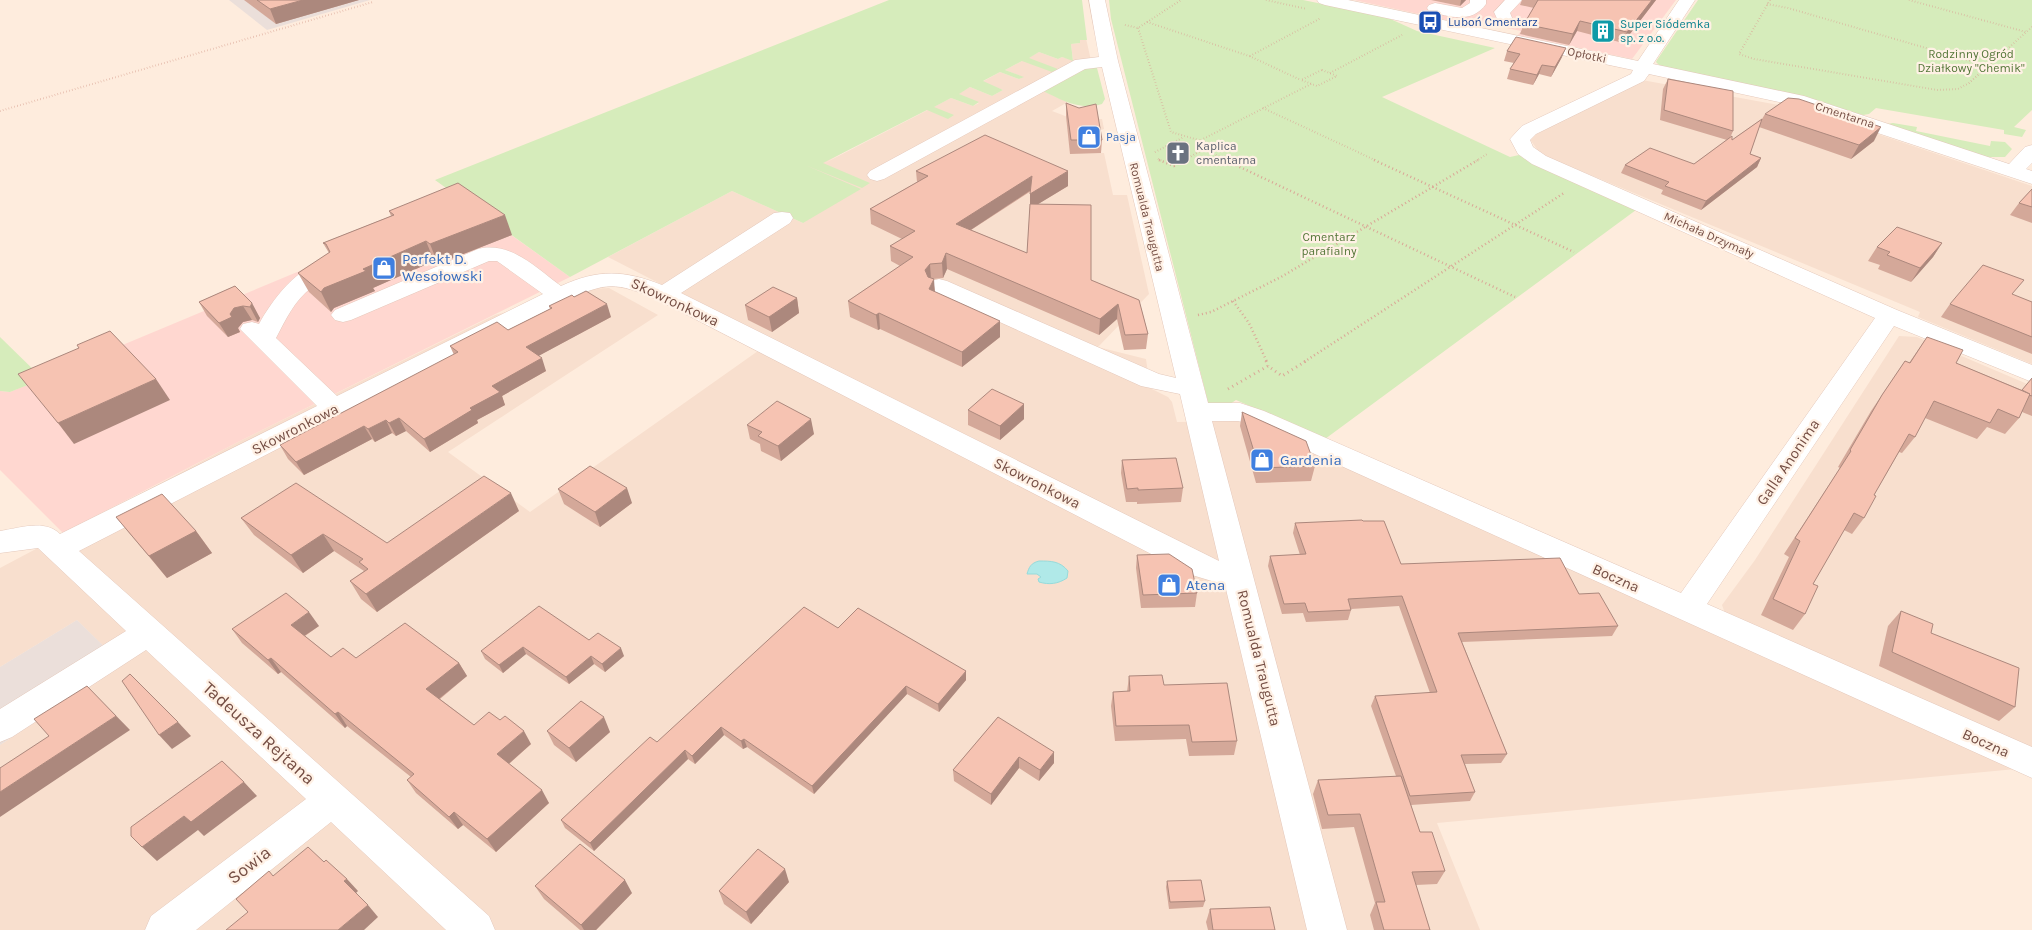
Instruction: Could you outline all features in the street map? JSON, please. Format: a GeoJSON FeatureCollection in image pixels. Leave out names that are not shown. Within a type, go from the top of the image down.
{"type":"FeatureCollection","features":[{"type":"Feature","properties":{"kind":"street"},"geometry":{"type":"LineString","coordinates":[[1409,32],[1420,12],[1470,12],[1478,4],[1478,0]]}},
{"type":"Feature","properties":{"kind":"street"},"geometry":{"type":"LineString","coordinates":[[1505,20],[1502,12],[1514,0]]}},
{"type":"Feature","properties":{"kind":"street"},"geometry":{"type":"LineString","coordinates":[[1645,70],[1688,0]]}},
{"type":"Feature","properties":{"kind":"street","name":"Opłotki"},"geometry":{"type":"LineString","coordinates":[[1327,7],[1378,5],[1420,12],[1493,36],[1645,70]]}},
{"type":"Feature","properties":{"kind":"street","name":"Romualda Traugutta"},"geometry":{"type":"LineString","coordinates":[[1098,9],[1108,61],[1172,316],[1201,404],[1238,574],[1327,930]]}},
{"type":"Feature","properties":{"kind":"street"},"geometry":{"type":"LineString","coordinates":[[1505,20],[1524,24]]}},
{"type":"Feature","properties":{"kind":"street"},"geometry":{"type":"LineString","coordinates":[[1493,36],[1505,20]]}},
{"type":"Feature","properties":{"kind":"street"},"geometry":{"type":"LineString","coordinates":[[1561,34],[1627,49]]}},
{"type":"Feature","properties":{"kind":"street"},"geometry":{"type":"LineString","coordinates":[[877,175],[1077,66],[1091,62],[1108,61]]}},
{"type":"Feature","properties":{"kind":"street","name":"Cmentarna"},"geometry":{"type":"LineString","coordinates":[[1645,70],[1808,103],[2023,175]]}},
{"type":"Feature","properties":{"kind":"street","name":"Michała Drzymały"},"geometry":{"type":"LineString","coordinates":[[1645,70],[1631,81],[1529,130],[1520,139],[1521,144],[1539,160],[1889,315],[2032,374]]}},
{"type":"Feature","properties":{"kind":"street"},"geometry":{"type":"LineString","coordinates":[[2023,175],[2032,151]]}},
{"type":"Feature","properties":{"kind":"street"},"geometry":{"type":"LineString","coordinates":[[664,294],[782,218]]}},
{"type":"Feature","properties":{"kind":"street"},"geometry":{"type":"LineString","coordinates":[[343,315],[486,254],[499,253],[503,255],[559,295]]}},
{"type":"Feature","properties":{"kind":"street"},"geometry":{"type":"LineString","coordinates":[[326,269],[312,276],[293,290],[258,334],[335,409]]}},
{"type":"Feature","properties":{"kind":"street","name":"Skowronkowa"},"geometry":{"type":"LineString","coordinates":[[0,542],[50,543],[335,409],[559,295],[588,282],[613,278],[627,279],[664,294],[1203,567],[1220,574],[1238,574]]}},
{"type":"Feature","properties":{"kind":"street"},"geometry":{"type":"LineString","coordinates":[[939,286],[1150,380],[1168,385],[1201,404]]}},
{"type":"Feature","properties":{"kind":"street","name":"Galla Anonima"},"geometry":{"type":"LineString","coordinates":[[1687,609],[1889,315]]}},
{"type":"Feature","properties":{"kind":"street","name":"Boczna"},"geometry":{"type":"LineString","coordinates":[[1201,404],[1255,417],[2032,763]]}},
{"type":"Feature","properties":{"kind":"street","name":"Tadeusza Rejtana"},"geometry":{"type":"LineString","coordinates":[[50,543],[150,632],[474,930]]}},
{"type":"Feature","properties":{"kind":"street"},"geometry":{"type":"LineString","coordinates":[[0,727],[150,632]]}},
{"type":"Feature","properties":{"kind":"street","name":"Sowia"},"geometry":{"type":"LineString","coordinates":[[165,930],[333,800]]}},
{"type":"Feature","properties":{"kind":"path"},"geometry":{"type":"LineString","coordinates":[[1155,158],[1174,166],[1205,150],[1207,147],[1206,142],[1194,137],[1184,137],[1171,132],[1138,28],[1181,0]]}},
{"type":"Feature","properties":{"kind":"path"},"geometry":{"type":"LineString","coordinates":[[1770,0],[1739,54],[1754,59],[1937,90],[1958,89],[1969,82],[2032,27]]}},
{"type":"Feature","properties":{"kind":"path"},"geometry":{"type":"LineString","coordinates":[[1910,0],[2026,32]]}},
{"type":"Feature","properties":{"kind":"path"},"geometry":{"type":"LineString","coordinates":[[0,110],[373,2]]}},
{"type":"Feature","properties":{"kind":"path"},"geometry":{"type":"LineString","coordinates":[[1767,4],[1788,8],[1988,66]]}},
{"type":"Feature","properties":{"kind":"path"},"geometry":{"type":"LineString","coordinates":[[1249,56],[1279,42],[1327,7]]}},
{"type":"Feature","properties":{"kind":"path"},"geometry":{"type":"LineString","coordinates":[[1147,22],[1249,56],[1301,80],[1316,86],[1337,76],[1322,70],[1301,80]]}},
{"type":"Feature","properties":{"kind":"path"},"geometry":{"type":"LineString","coordinates":[[1330,73],[1409,32]]}},
{"type":"Feature","properties":{"kind":"path"},"geometry":{"type":"LineString","coordinates":[[1200,140],[1311,84]]}},
{"type":"Feature","properties":{"kind":"path"},"geometry":{"type":"LineString","coordinates":[[1264,108],[1574,252]]}},
{"type":"Feature","properties":{"kind":"path"},"geometry":{"type":"LineString","coordinates":[[1149,155],[1184,137]]}},
{"type":"Feature","properties":{"kind":"path"},"geometry":{"type":"LineString","coordinates":[[1205,150],[1515,297]]}},
{"type":"Feature","properties":{"kind":"path"},"geometry":{"type":"LineString","coordinates":[[1172,316],[1201,315],[1281,277],[1487,154]]}},
{"type":"Feature","properties":{"kind":"path"},"geometry":{"type":"LineString","coordinates":[[1233,301],[1246,318],[1264,352],[1268,366],[1282,376],[1567,191]]}},
{"type":"Feature","properties":{"kind":"path"},"geometry":{"type":"LineString","coordinates":[[1201,404],[1268,366]]}},
{"type":"Feature","properties":{"kind":"shaded area"},"geometry":{"type":"Polygon","coordinates":[[[229,0],[370,0],[267,30],[229,0]]]}},
{"type":"Feature","properties":{"kind":"shaded area"},"geometry":{"type":"Polygon","coordinates":[[[1354,0],[1676,0],[1632,59],[1518,35],[1521,31],[1478,22],[1474,26],[1354,0]]]}},
{"type":"Feature","properties":{"kind":"shaded area"},"geometry":{"type":"Polygon","coordinates":[[[1085,34],[1092,65],[1043,91],[1068,102],[1052,111],[1073,119],[1102,119],[1104,129],[1098,131],[1101,153],[1104,153],[1113,195],[1127,195],[1149,294],[1098,347],[1146,359],[1150,388],[1168,397],[1172,402],[1177,422],[1246,421],[2016,769],[1437,823],[1480,930],[0,930],[0,745],[123,665],[77,620],[0,667],[0,568],[236,443],[495,315],[590,289],[609,288],[658,315],[448,452],[530,512],[772,341],[608,257],[732,191],[803,223],[798,163],[1050,35],[1085,34]],[[1050,35],[823,164],[951,98],[973,106],[979,103],[958,94],[970,87],[992,96],[1003,90],[982,82],[1000,72],[1019,79],[1023,77],[1005,70],[1039,52],[1058,59],[1062,57],[1073,60],[1071,44],[1080,43],[1080,40],[1050,35]]]}},
{"type":"Feature","properties":{"kind":"shaded area"},"geometry":{"type":"Polygon","coordinates":[[[1642,80],[1806,110],[2032,186],[2032,364],[1918,317],[1920,312],[1540,154],[1530,139],[1642,80]]]}},
{"type":"Feature","properties":{"kind":"shaded area"},"geometry":{"type":"Polygon","coordinates":[[[465,202],[570,277],[236,443],[63,533],[0,470],[0,391],[10,392],[465,202]]]}},
{"type":"Feature","properties":{"kind":"shaded area"},"geometry":{"type":"Polygon","coordinates":[[[1899,336],[1917,337],[2032,386],[2032,754],[1727,619],[1722,605],[1755,560],[1899,336]]]}},
{"type":"Feature","properties":{"kind":"shaded area"},"geometry":{"type":"Polygon","coordinates":[[[77,620],[123,665],[0,745],[0,667],[77,620]]]}},
{"type":"Feature","properties":{"kind":"green space"},"geometry":{"type":"Polygon","coordinates":[[[889,0],[1082,0],[1087,40],[1080,40],[1080,43],[1071,44],[1073,61],[1062,57],[1058,59],[1039,52],[1029,58],[1058,69],[1052,72],[1022,61],[1005,70],[1024,77],[1019,79],[1000,72],[983,81],[1003,90],[992,96],[970,87],[959,94],[979,102],[973,106],[951,98],[934,107],[954,115],[948,119],[927,110],[823,163],[870,183],[862,188],[805,165],[861,189],[803,223],[732,191],[570,277],[435,180],[889,0]]]}},
{"type":"Feature","properties":{"kind":"green space","name":"Cmentarz parafialny"},"geometry":{"type":"Polygon","coordinates":[[[1109,0],[1303,0],[1386,17],[1417,31],[1495,48],[1382,97],[1510,157],[1519,155],[1636,210],[1325,439],[1236,400],[1227,406],[1209,406],[1111,19],[1109,0]]]}},
{"type":"Feature","properties":{"kind":"green space","name":"Rodzinny Ogród Działkowy \"Chemik\""},"geometry":{"type":"Polygon","coordinates":[[[1698,0],[2032,0],[2032,110],[2014,127],[2026,130],[2022,137],[2004,134],[2004,130],[1876,108],[1869,114],[1863,115],[1660,66],[1656,62],[1657,60],[1698,0]]]}},
{"type":"Feature","properties":{"kind":"green space"},"geometry":{"type":"Polygon","coordinates":[[[1092,65],[1097,68],[1105,99],[1102,104],[1094,106],[1079,105],[1064,101],[1043,91],[1092,65]]]}},
{"type":"Feature","properties":{"kind":"green space"},"geometry":{"type":"Polygon","coordinates":[[[1893,123],[1917,127],[1916,131],[1990,146],[1991,141],[2005,142],[2012,149],[2005,157],[1985,157],[1887,124],[1893,123]]]}},
{"type":"Feature","properties":{"kind":"green space"},"geometry":{"type":"Polygon","coordinates":[[[0,337],[43,379],[10,392],[0,391],[0,337]]]}},
{"type":"Feature","properties":{"kind":"water"},"geometry":{"type":"Polygon","coordinates":[[[1039,561],[1062,565],[1068,571],[1067,578],[1053,583],[1039,582],[1038,579],[1041,577],[1037,574],[1027,574],[1031,566],[1039,561]]]}},
{"type":"Feature","properties":{"kind":"building"},"geometry":{"type":"Polygon","coordinates":[[[257,0],[303,0],[270,9],[257,0]]]}},
{"type":"Feature","properties":{"kind":"building","name":"Super Siódemka sp. z o.o."},"geometry":{"type":"Polygon","coordinates":[[[1538,0],[1652,0],[1627,32],[1580,21],[1573,34],[1524,24],[1538,0]]]}},
{"type":"Feature","properties":{"kind":"building"},"geometry":{"type":"Polygon","coordinates":[[[1516,37],[1566,48],[1555,67],[1542,65],[1537,75],[1510,69],[1520,54],[1507,51],[1516,37]]]}},
{"type":"Feature","properties":{"kind":"building"},"geometry":{"type":"Polygon","coordinates":[[[1668,79],[1733,91],[1733,131],[1664,110],[1668,79]]]}},
{"type":"Feature","properties":{"kind":"building"},"geometry":{"type":"Polygon","coordinates":[[[1788,98],[1799,99],[1881,127],[1859,145],[1765,114],[1788,98]]]}},
{"type":"Feature","properties":{"kind":"building"},"geometry":{"type":"Polygon","coordinates":[[[1066,103],[1079,108],[1096,104],[1102,140],[1071,140],[1066,103]]]}},
{"type":"Feature","properties":{"kind":"building"},"geometry":{"type":"Polygon","coordinates":[[[1762,119],[1750,154],[1761,158],[1706,201],[1665,186],[1669,182],[1625,165],[1650,148],[1694,164],[1732,136],[1732,140],[1762,119]]]}},
{"type":"Feature","properties":{"kind":"building"},"geometry":{"type":"Polygon","coordinates":[[[985,135],[1068,171],[1030,194],[1032,176],[956,224],[1027,253],[1030,204],[1091,205],[1091,280],[1139,300],[1148,334],[1125,335],[1118,304],[1100,319],[946,253],[942,263],[930,264],[925,270],[928,277],[934,279],[929,289],[1000,321],[962,352],[879,313],[876,315],[848,301],[913,257],[890,246],[915,231],[870,209],[928,176],[916,171],[985,135]]]}},
{"type":"Feature","properties":{"kind":"building"},"geometry":{"type":"Polygon","coordinates":[[[458,183],[505,215],[430,244],[426,241],[363,269],[366,271],[324,288],[321,292],[298,273],[330,252],[326,244],[323,243],[394,215],[389,211],[458,183]]]}},
{"type":"Feature","properties":{"kind":"building"},"geometry":{"type":"Polygon","coordinates":[[[2032,189],[2032,207],[2019,203],[2032,189]]]}},
{"type":"Feature","properties":{"kind":"building"},"geometry":{"type":"Polygon","coordinates":[[[1897,227],[1942,243],[1920,268],[1887,255],[1890,252],[1877,247],[1897,227]]]}},
{"type":"Feature","properties":{"kind":"building"},"geometry":{"type":"Polygon","coordinates":[[[1983,265],[2024,280],[2012,294],[2032,302],[2032,337],[1950,304],[1983,265]]]}},
{"type":"Feature","properties":{"kind":"building"},"geometry":{"type":"Polygon","coordinates":[[[235,286],[252,303],[250,307],[234,308],[230,314],[232,317],[219,323],[199,302],[235,286]]]}},
{"type":"Feature","properties":{"kind":"building"},"geometry":{"type":"Polygon","coordinates":[[[773,287],[797,298],[769,317],[745,305],[773,287]]]}},
{"type":"Feature","properties":{"kind":"building"},"geometry":{"type":"Polygon","coordinates":[[[586,291],[607,304],[526,347],[542,358],[492,386],[500,392],[470,408],[472,410],[424,439],[399,418],[389,423],[386,420],[368,429],[364,426],[296,462],[280,445],[458,352],[450,346],[497,322],[508,330],[552,308],[549,306],[572,295],[574,297],[586,291]]]}},
{"type":"Feature","properties":{"kind":"building"},"geometry":{"type":"Polygon","coordinates":[[[110,331],[156,379],[58,423],[18,374],[79,348],[77,345],[110,331]]]}},
{"type":"Feature","properties":{"kind":"building"},"geometry":{"type":"Polygon","coordinates":[[[1927,337],[1963,350],[1956,363],[2030,394],[2019,418],[1998,409],[1990,423],[1934,401],[1915,437],[1909,434],[1874,495],[1876,496],[1864,518],[1854,513],[1813,584],[1818,586],[1805,614],[1773,599],[1800,541],[1795,538],[1851,451],[1882,395],[1905,361],[1910,363],[1927,337]]]}},
{"type":"Feature","properties":{"kind":"building"},"geometry":{"type":"Polygon","coordinates":[[[2032,378],[2032,396],[2022,390],[2032,378]]]}},
{"type":"Feature","properties":{"kind":"building"},"geometry":{"type":"Polygon","coordinates":[[[992,389],[1024,404],[1000,426],[968,410],[992,389]]]}},
{"type":"Feature","properties":{"kind":"building"},"geometry":{"type":"Polygon","coordinates":[[[777,401],[811,419],[778,446],[758,436],[762,432],[747,425],[777,401]]]}},
{"type":"Feature","properties":{"kind":"building"},"geometry":{"type":"Polygon","coordinates":[[[1242,412],[1306,441],[1315,466],[1259,468],[1242,412]]]}},
{"type":"Feature","properties":{"kind":"building"},"geometry":{"type":"Polygon","coordinates":[[[1176,458],[1183,488],[1127,489],[1122,460],[1176,458]]]}},
{"type":"Feature","properties":{"kind":"building"},"geometry":{"type":"Polygon","coordinates":[[[590,466],[627,488],[595,512],[558,489],[590,466]]]}},
{"type":"Feature","properties":{"kind":"building"},"geometry":{"type":"Polygon","coordinates":[[[484,476],[511,493],[366,594],[350,581],[368,569],[359,562],[363,559],[323,534],[291,555],[241,518],[296,483],[387,543],[484,476]]]}},
{"type":"Feature","properties":{"kind":"building"},"geometry":{"type":"Polygon","coordinates":[[[162,494],[196,531],[149,556],[116,517],[162,494]]]}},
{"type":"Feature","properties":{"kind":"building"},"geometry":{"type":"Polygon","coordinates":[[[1384,521],[1401,564],[1560,558],[1579,594],[1599,593],[1618,626],[1458,633],[1507,754],[1461,755],[1475,792],[1410,796],[1375,696],[1437,692],[1402,596],[1348,599],[1351,610],[1308,612],[1305,603],[1284,604],[1270,556],[1306,554],[1295,523],[1384,521]]]}},
{"type":"Feature","properties":{"kind":"building"},"geometry":{"type":"Polygon","coordinates":[[[1169,554],[1192,569],[1197,593],[1143,595],[1137,555],[1169,554]]]}},
{"type":"Feature","properties":{"kind":"building"},"geometry":{"type":"Polygon","coordinates":[[[286,593],[309,612],[291,625],[331,657],[343,648],[356,658],[405,623],[459,663],[426,689],[474,725],[489,712],[500,720],[505,716],[524,731],[497,754],[542,790],[487,839],[454,812],[449,817],[407,780],[414,774],[338,712],[335,714],[271,658],[268,660],[232,629],[286,593]]]}},
{"type":"Feature","properties":{"kind":"building"},"geometry":{"type":"Polygon","coordinates":[[[539,606],[589,640],[598,633],[621,648],[602,664],[591,656],[566,677],[523,647],[499,665],[481,651],[539,606]]]}},
{"type":"Feature","properties":{"kind":"building"},"geometry":{"type":"Polygon","coordinates":[[[804,607],[838,628],[858,608],[966,671],[938,704],[906,686],[812,786],[744,739],[741,741],[721,727],[692,756],[685,750],[590,843],[561,820],[650,737],[657,742],[804,607]]]}},
{"type":"Feature","properties":{"kind":"building"},"geometry":{"type":"Polygon","coordinates":[[[1901,611],[1933,624],[1931,633],[2019,668],[2015,707],[1892,652],[1901,611]]]}},
{"type":"Feature","properties":{"kind":"building"},"geometry":{"type":"Polygon","coordinates":[[[130,674],[178,722],[159,735],[122,681],[130,674]]]}},
{"type":"Feature","properties":{"kind":"building"},"geometry":{"type":"Polygon","coordinates":[[[1162,675],[1164,685],[1227,683],[1237,741],[1192,742],[1189,725],[1116,726],[1113,692],[1130,691],[1129,676],[1162,675]]]}},
{"type":"Feature","properties":{"kind":"building"},"geometry":{"type":"Polygon","coordinates":[[[87,686],[116,716],[0,792],[0,768],[49,736],[34,719],[87,686]]]}},
{"type":"Feature","properties":{"kind":"building"},"geometry":{"type":"Polygon","coordinates":[[[581,701],[604,717],[569,748],[547,731],[581,701]]]}},
{"type":"Feature","properties":{"kind":"building"},"geometry":{"type":"Polygon","coordinates":[[[998,717],[1054,752],[1040,770],[1019,757],[991,794],[953,770],[998,717]]]}},
{"type":"Feature","properties":{"kind":"building"},"geometry":{"type":"Polygon","coordinates":[[[222,761],[244,782],[191,822],[184,816],[142,847],[131,836],[131,827],[222,761]]]}},
{"type":"Feature","properties":{"kind":"building"},"geometry":{"type":"Polygon","coordinates":[[[1401,776],[1420,832],[1432,832],[1445,871],[1412,872],[1430,930],[1384,930],[1376,902],[1385,902],[1360,814],[1328,815],[1318,780],[1401,776]]]}},
{"type":"Feature","properties":{"kind":"building"},"geometry":{"type":"Polygon","coordinates":[[[580,844],[625,880],[581,925],[535,886],[580,844]]]}},
{"type":"Feature","properties":{"kind":"building"},"geometry":{"type":"Polygon","coordinates":[[[308,847],[347,879],[344,881],[368,905],[338,930],[226,930],[248,912],[236,899],[269,871],[273,876],[308,847]]]}},
{"type":"Feature","properties":{"kind":"building"},"geometry":{"type":"Polygon","coordinates":[[[758,849],[785,869],[746,912],[719,891],[758,849]]]}},
{"type":"Feature","properties":{"kind":"building"},"geometry":{"type":"Polygon","coordinates":[[[1201,880],[1205,901],[1170,902],[1167,881],[1201,880]]]}},
{"type":"Feature","properties":{"kind":"building"},"geometry":{"type":"Polygon","coordinates":[[[1270,907],[1275,930],[1213,930],[1210,909],[1270,907]]]}},
{"type":"Feature","properties":{"kind":"place","name":"Luboń Cmentarz"},"geometry":{"type":"Point","coordinates":[1430,22]}},
{"type":"Feature","properties":{"kind":"place","name":"Super Siódemka sp. z o.o."},"geometry":{"type":"Point","coordinates":[1603,31]}},
{"type":"Feature","properties":{"kind":"place","name":"Pasja"},"geometry":{"type":"Point","coordinates":[1089,137]}},
{"type":"Feature","properties":{"kind":"place","name":"Kaplica cmentarna"},"geometry":{"type":"Point","coordinates":[1178,153]}},
{"type":"Feature","properties":{"kind":"place","name":"Perfekt D. Wesołowski"},"geometry":{"type":"Point","coordinates":[384,268]}},
{"type":"Feature","properties":{"kind":"place","name":"Gardenia"},"geometry":{"type":"Point","coordinates":[1262,460]}},
{"type":"Feature","properties":{"kind":"place","name":"Atena"},"geometry":{"type":"Point","coordinates":[1169,585]}}]}
